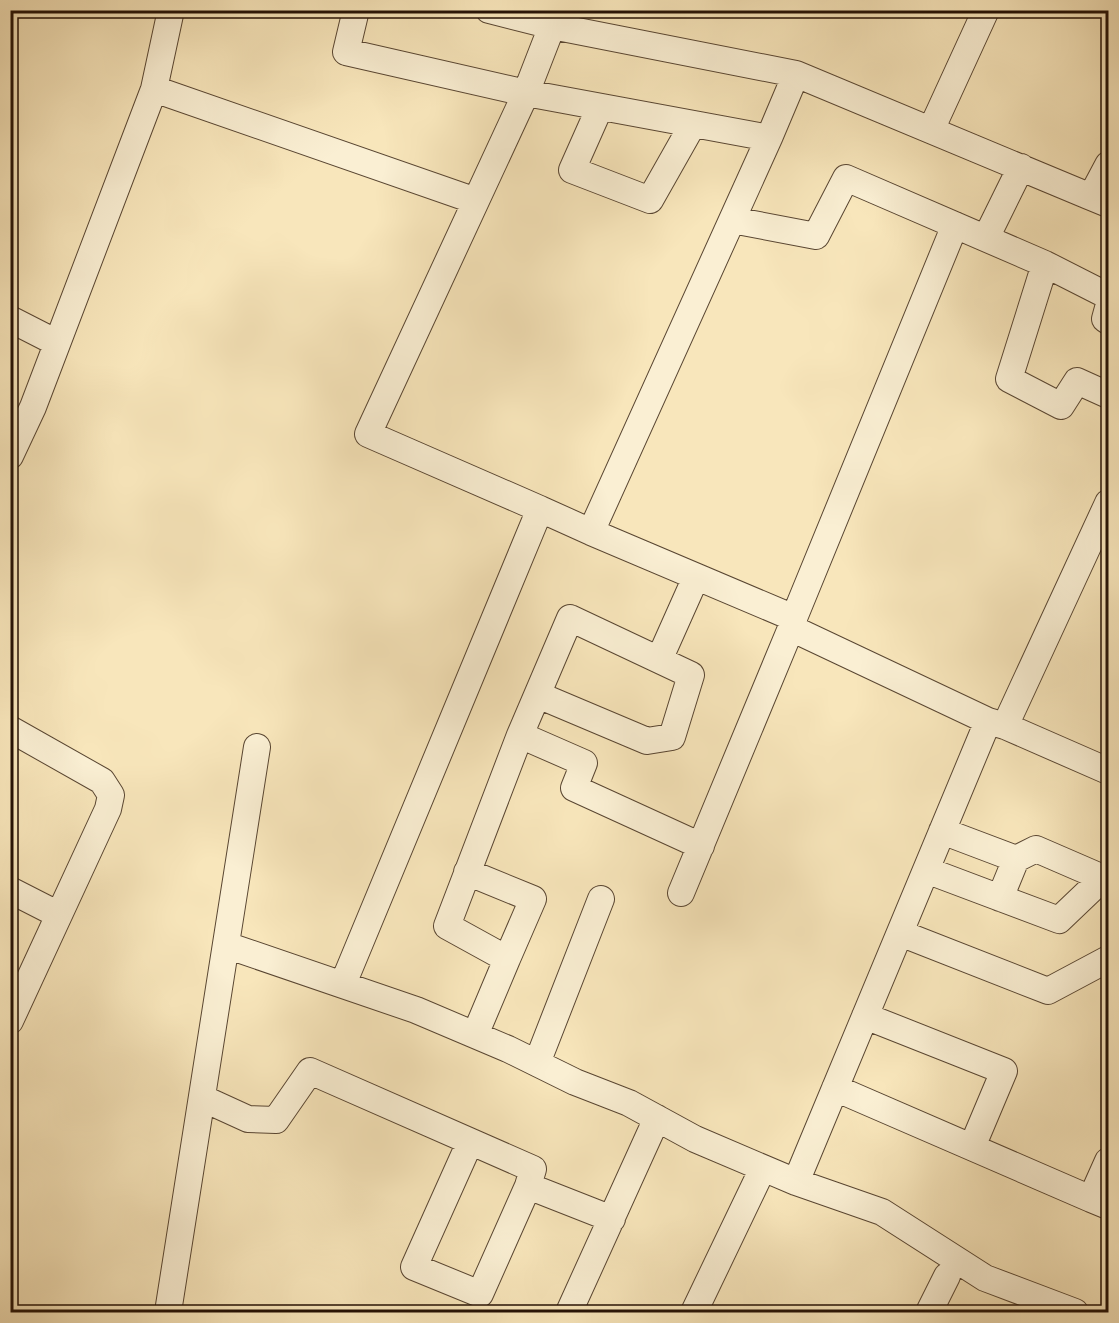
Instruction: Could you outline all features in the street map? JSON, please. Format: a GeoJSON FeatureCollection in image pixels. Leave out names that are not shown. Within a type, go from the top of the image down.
{"type":"FeatureCollection","features":[{"type":"Feature","properties":{"kind":"street"},"geometry":{"type":"LineString","coordinates":[[11,455],[33,407],[154,89],[171,10]]}},
{"type":"Feature","properties":{"kind":"street"},"geometry":{"type":"LineString","coordinates":[[356,10],[346,52],[526,93],[769,138]]}},
{"type":"Feature","properties":{"kind":"street"},"geometry":{"type":"LineString","coordinates":[[489,10],[552,26],[795,74],[1100,200],[1108,165]]}},
{"type":"Feature","properties":{"kind":"street"},"geometry":{"type":"LineString","coordinates":[[931,130],[986,10]]}},
{"type":"Feature","properties":{"kind":"street"},"geometry":{"type":"LineString","coordinates":[[552,26],[526,93],[368,434],[696,577],[997,724],[1108,771]]}},
{"type":"Feature","properties":{"kind":"street"},"geometry":{"type":"LineString","coordinates":[[591,532],[769,138],[795,74]]}},
{"type":"Feature","properties":{"kind":"street"},"geometry":{"type":"LineString","coordinates":[[154,89],[476,201]]}},
{"type":"Feature","properties":{"kind":"street"},"geometry":{"type":"LineString","coordinates":[[600,107],[572,170],[650,200],[693,124]]}},
{"type":"Feature","properties":{"kind":"street"},"geometry":{"type":"LineString","coordinates":[[986,238],[1021,167]]}},
{"type":"Feature","properties":{"kind":"street"},"geometry":{"type":"LineString","coordinates":[[732,220],[816,236],[846,178],[1045,264],[1108,296]]}},
{"type":"Feature","properties":{"kind":"street"},"geometry":{"type":"LineString","coordinates":[[681,893],[955,225]]}},
{"type":"Feature","properties":{"kind":"street"},"geometry":{"type":"LineString","coordinates":[[1045,264],[1009,379],[1061,406],[1077,381],[1108,395]]}},
{"type":"Feature","properties":{"kind":"street"},"geometry":{"type":"LineString","coordinates":[[1108,308],[1105,319],[1108,321]]}},
{"type":"Feature","properties":{"kind":"street"},"geometry":{"type":"LineString","coordinates":[[10,319],[57,344]]}},
{"type":"Feature","properties":{"kind":"street"},"geometry":{"type":"LineString","coordinates":[[343,984],[540,509]]}},
{"type":"Feature","properties":{"kind":"street"},"geometry":{"type":"LineString","coordinates":[[796,1182],[942,831],[1107,509]]}},
{"type":"Feature","properties":{"kind":"street"},"geometry":{"type":"LineString","coordinates":[[658,660],[696,577]]}},
{"type":"Feature","properties":{"kind":"street"},"geometry":{"type":"LineString","coordinates":[[507,959],[447,926],[520,735],[570,618],[690,675],[672,737],[647,741],[538,695]]}},
{"type":"Feature","properties":{"kind":"street"},"geometry":{"type":"LineString","coordinates":[[10,729],[102,781],[111,795],[108,809],[10,1021]]}},
{"type":"Feature","properties":{"kind":"street"},"geometry":{"type":"LineString","coordinates":[[520,735],[584,764],[574,788],[701,846]]}},
{"type":"Feature","properties":{"kind":"street"},"geometry":{"type":"LineString","coordinates":[[168,1312],[256,747]]}},
{"type":"Feature","properties":{"kind":"street"},"geometry":{"type":"LineString","coordinates":[[942,831],[1016,859]]}},
{"type":"Feature","properties":{"kind":"street"},"geometry":{"type":"LineString","coordinates":[[926,870],[1000,898],[1059,920],[1102,878],[1036,849],[1016,859],[1000,898]]}},
{"type":"Feature","properties":{"kind":"street"},"geometry":{"type":"LineString","coordinates":[[467,872],[533,899],[475,1035]]}},
{"type":"Feature","properties":{"kind":"street"},"geometry":{"type":"LineString","coordinates":[[10,890],[59,915]]}},
{"type":"Feature","properties":{"kind":"street"},"geometry":{"type":"LineString","coordinates":[[537,1063],[601,899]]}},
{"type":"Feature","properties":{"kind":"street"},"geometry":{"type":"LineString","coordinates":[[900,933],[1048,991],[1108,959]]}},
{"type":"Feature","properties":{"kind":"street"},"geometry":{"type":"LineString","coordinates":[[226,945],[416,1010],[475,1035],[575,1082],[629,1103],[694,1139],[796,1182],[882,1212],[985,1278],[1041,1306],[1075,1312]]}},
{"type":"Feature","properties":{"kind":"street"},"geometry":{"type":"LineString","coordinates":[[865,1016],[1004,1071],[972,1147]]}},
{"type":"Feature","properties":{"kind":"street"},"geometry":{"type":"LineString","coordinates":[[202,1098],[248,1119],[276,1119],[310,1071],[533,1169],[480,1294],[414,1267],[470,1142]]}},
{"type":"Feature","properties":{"kind":"street"},"geometry":{"type":"LineString","coordinates":[[835,1088],[1100,1202],[1108,1161]]}},
{"type":"Feature","properties":{"kind":"street"},"geometry":{"type":"LineString","coordinates":[[569,1312],[657,1118]]}},
{"type":"Feature","properties":{"kind":"street"},"geometry":{"type":"LineString","coordinates":[[694,1312],[763,1168]]}},
{"type":"Feature","properties":{"kind":"street"},"geometry":{"type":"LineString","coordinates":[[528,1185],[612,1219]]}},
{"type":"Feature","properties":{"kind":"street"},"geometry":{"type":"LineString","coordinates":[[929,1312],[947,1276]]}}]}
